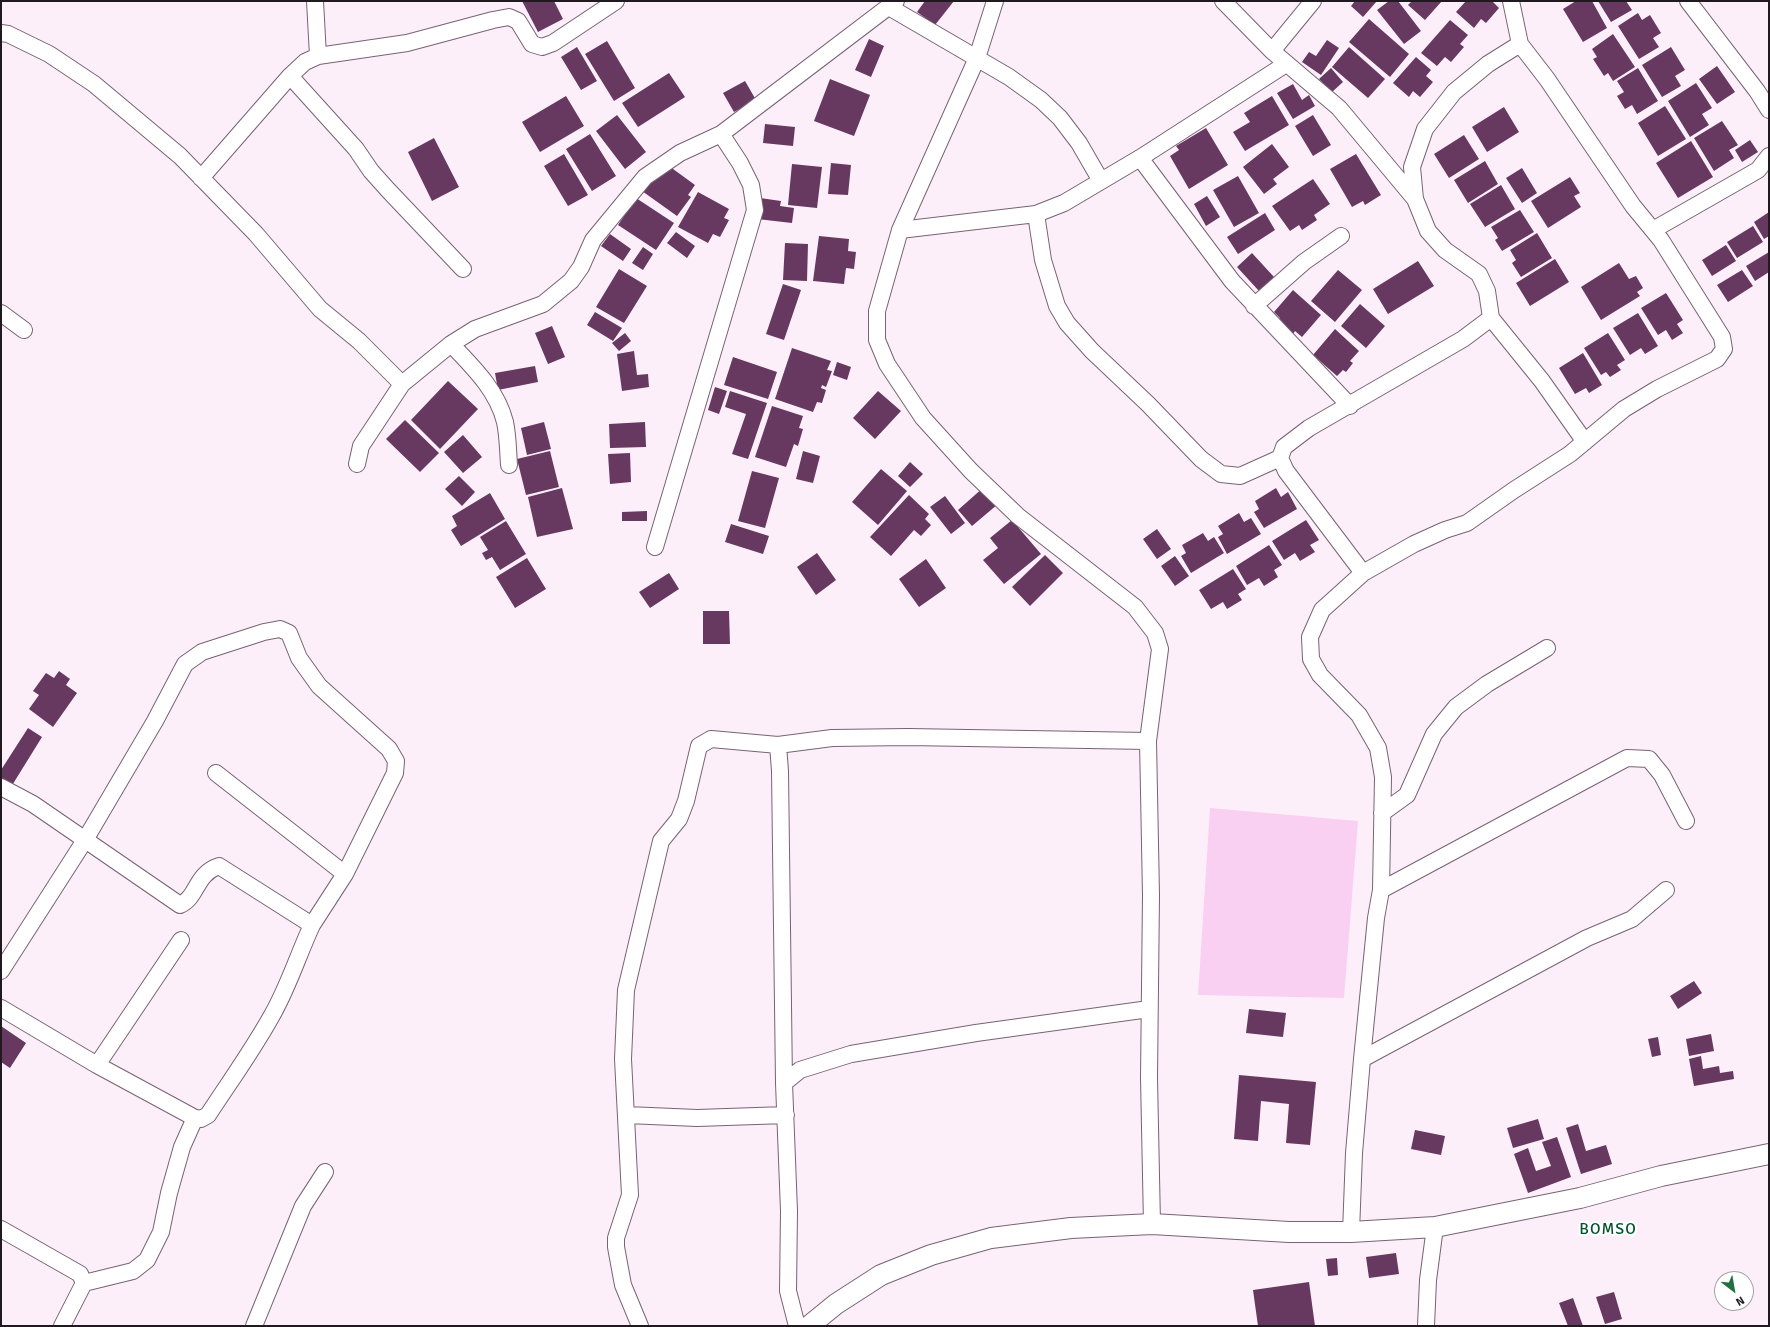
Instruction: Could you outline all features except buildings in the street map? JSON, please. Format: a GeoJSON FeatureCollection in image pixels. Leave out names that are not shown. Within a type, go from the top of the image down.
{"type":"FeatureCollection","features":[{"type":"Feature","properties":{"kind":"street"},"geometry":{"type":"LineString","coordinates":[[314,1],[318,56]]}},
{"type":"Feature","properties":{"kind":"street"},"geometry":{"type":"LineString","coordinates":[[201,178],[290,76],[305,62],[318,56],[407,43],[508,17],[518,22],[532,44],[542,47],[553,43],[616,1]]}},
{"type":"Feature","properties":{"kind":"street"},"geometry":{"type":"LineString","coordinates":[[995,1],[977,58],[900,230],[877,311],[877,340],[887,364],[923,418],[971,471],[1018,516],[1135,607],[1147,620],[1155,633],[1160,649],[1148,741],[1152,895],[1149,1009],[1152,1224]]}},
{"type":"Feature","properties":{"kind":"street"},"geometry":{"type":"LineString","coordinates":[[1223,1],[1286,64],[1339,108],[1414,199],[1428,231],[1445,250],[1479,274],[1487,291],[1491,318],[1542,381],[1585,442]]}},
{"type":"Feature","properties":{"kind":"street"},"geometry":{"type":"LineString","coordinates":[[1272,51],[1313,1]]}},
{"type":"Feature","properties":{"kind":"street"},"geometry":{"type":"LineString","coordinates":[[1351,1232],[1354,1153],[1362,1059],[1376,918],[1381,890],[1383,777],[1378,748],[1359,715],[1320,675],[1311,659],[1310,637],[1322,610],[1363,573],[1414,544],[1445,530],[1467,523],[1514,490],[1548,470],[1585,442],[1624,409],[1657,389],[1717,360],[1724,349],[1722,337],[1719,331],[1653,230],[1633,206],[1547,79],[1520,44],[1511,1]]}},
{"type":"Feature","properties":{"kind":"street"},"geometry":{"type":"LineString","coordinates":[[1688,1],[1757,90],[1769,110]]}},
{"type":"Feature","properties":{"kind":"street"},"geometry":{"type":"LineString","coordinates":[[357,464],[361,446],[402,384],[451,344],[475,329],[543,304],[571,281],[581,267],[592,240],[645,177],[680,153],[721,134],[893,4],[1009,77],[1041,100],[1060,118],[1079,143],[1101,181]]}},
{"type":"Feature","properties":{"kind":"street"},"geometry":{"type":"LineString","coordinates":[[1,33],[8,34],[49,54],[94,84],[180,156],[256,234],[320,309],[359,341],[402,384]]}},
{"type":"Feature","properties":{"kind":"street"},"geometry":{"type":"LineString","coordinates":[[1414,199],[1412,167],[1426,129],[1454,92],[1488,64],[1520,44]]}},
{"type":"Feature","properties":{"kind":"street"},"geometry":{"type":"LineString","coordinates":[[900,230],[1036,214],[1064,203],[1140,158],[1286,64]]}},
{"type":"Feature","properties":{"kind":"street"},"geometry":{"type":"LineString","coordinates":[[290,76],[356,149],[371,171],[388,190],[463,269]]}},
{"type":"Feature","properties":{"kind":"street"},"geometry":{"type":"LineString","coordinates":[[655,547],[755,210],[750,185],[740,163],[721,134]]}},
{"type":"Feature","properties":{"kind":"street"},"geometry":{"type":"LineString","coordinates":[[1653,230],[1758,170],[1769,156]]}},
{"type":"Feature","properties":{"kind":"street"},"geometry":{"type":"LineString","coordinates":[[1140,158],[1232,281],[1350,406]]}},
{"type":"Feature","properties":{"kind":"street"},"geometry":{"type":"LineString","coordinates":[[1036,214],[1043,260],[1057,306],[1067,323],[1092,351],[1148,404],[1202,459],[1221,474],[1240,476],[1280,458]]}},
{"type":"Feature","properties":{"kind":"street"},"geometry":{"type":"LineString","coordinates":[[1254,306],[1304,262],[1341,236]]}},
{"type":"Feature","properties":{"kind":"street"},"geometry":{"type":"LineString","coordinates":[[1,313],[24,330]]}},
{"type":"Feature","properties":{"kind":"street"},"geometry":{"type":"LineString","coordinates":[[1363,573],[1286,472],[1280,458],[1284,447],[1309,428],[1350,406],[1463,339],[1491,318]]}},
{"type":"Feature","properties":{"kind":"street"},"geometry":{"type":"LineString","coordinates":[[451,344],[478,371],[498,402],[505,423],[509,465]]}},
{"type":"Feature","properties":{"kind":"street"},"geometry":{"type":"LineString","coordinates":[[1,971],[85,840],[155,721],[185,664],[202,652],[264,632],[280,629],[289,634],[299,658],[319,686],[389,749],[396,761],[395,773],[345,874],[312,925],[272,1017],[208,1115],[201,1119],[194,1118],[97,1065],[1,1008]]}},
{"type":"Feature","properties":{"kind":"street"},"geometry":{"type":"LineString","coordinates":[[1382,813],[1407,795],[1434,734],[1456,707],[1487,684],[1547,648]]}},
{"type":"Feature","properties":{"kind":"street"},"geometry":{"type":"LineString","coordinates":[[640,1326],[623,1285],[616,1247],[616,1238],[630,1195],[623,1059],[626,990],[661,841],[679,818],[686,801],[699,746],[710,739],[778,744],[819,739],[908,737],[1148,741]]}},
{"type":"Feature","properties":{"kind":"street"},"geometry":{"type":"LineString","coordinates":[[778,744],[780,771],[784,1083],[789,1211],[788,1291],[797,1326]]}},
{"type":"Feature","properties":{"kind":"street"},"geometry":{"type":"LineString","coordinates":[[1381,890],[1627,758],[1649,759],[1662,775],[1686,821]]}},
{"type":"Feature","properties":{"kind":"street"},"geometry":{"type":"LineString","coordinates":[[216,773],[345,874]]}},
{"type":"Feature","properties":{"kind":"street"},"geometry":{"type":"LineString","coordinates":[[1,787],[33,804],[180,905],[187,902],[204,874],[219,866],[312,925]]}},
{"type":"Feature","properties":{"kind":"street"},"geometry":{"type":"LineString","coordinates":[[1362,1059],[1587,938],[1632,919],[1666,890]]}},
{"type":"Feature","properties":{"kind":"street"},"geometry":{"type":"LineString","coordinates":[[97,1065],[181,940]]}},
{"type":"Feature","properties":{"kind":"street"},"geometry":{"type":"LineString","coordinates":[[784,1083],[800,1070],[851,1054],[976,1033],[1149,1009]]}},
{"type":"Feature","properties":{"kind":"street"},"geometry":{"type":"LineString","coordinates":[[627,1115],[697,1118],[786,1114]]}},
{"type":"Feature","properties":{"kind":"street"},"geometry":{"type":"LineString","coordinates":[[62,1326],[84,1284],[133,1271],[147,1260],[160,1232],[182,1147],[194,1118]]}},
{"type":"Feature","properties":{"kind":"street"},"geometry":{"type":"LineString","coordinates":[[809,1326],[836,1304],[881,1275],[931,1256],[991,1238],[1071,1228],[1152,1224],[1289,1232],[1351,1232],[1435,1226],[1580,1198],[1661,1176],[1769,1154]]}},
{"type":"Feature","properties":{"kind":"street"},"geometry":{"type":"LineString","coordinates":[[254,1326],[303,1206],[326,1172]]}},
{"type":"Feature","properties":{"kind":"street"},"geometry":{"type":"LineString","coordinates":[[1426,1326],[1428,1280],[1435,1226]]}},
{"type":"Feature","properties":{"kind":"street"},"geometry":{"type":"LineString","coordinates":[[1,1229],[80,1274],[84,1284]]}},
{"type":"Feature","properties":{"kind":"shaded area"},"geometry":{"type":"Polygon","coordinates":[[[1210,808],[1358,821],[1344,998],[1198,995],[1210,808]]]}},
{"type":"Feature","properties":{"kind":"district","name":"BOMSO"},"geometry":{"type":"Point","coordinates":[1608,1230]}}]}
